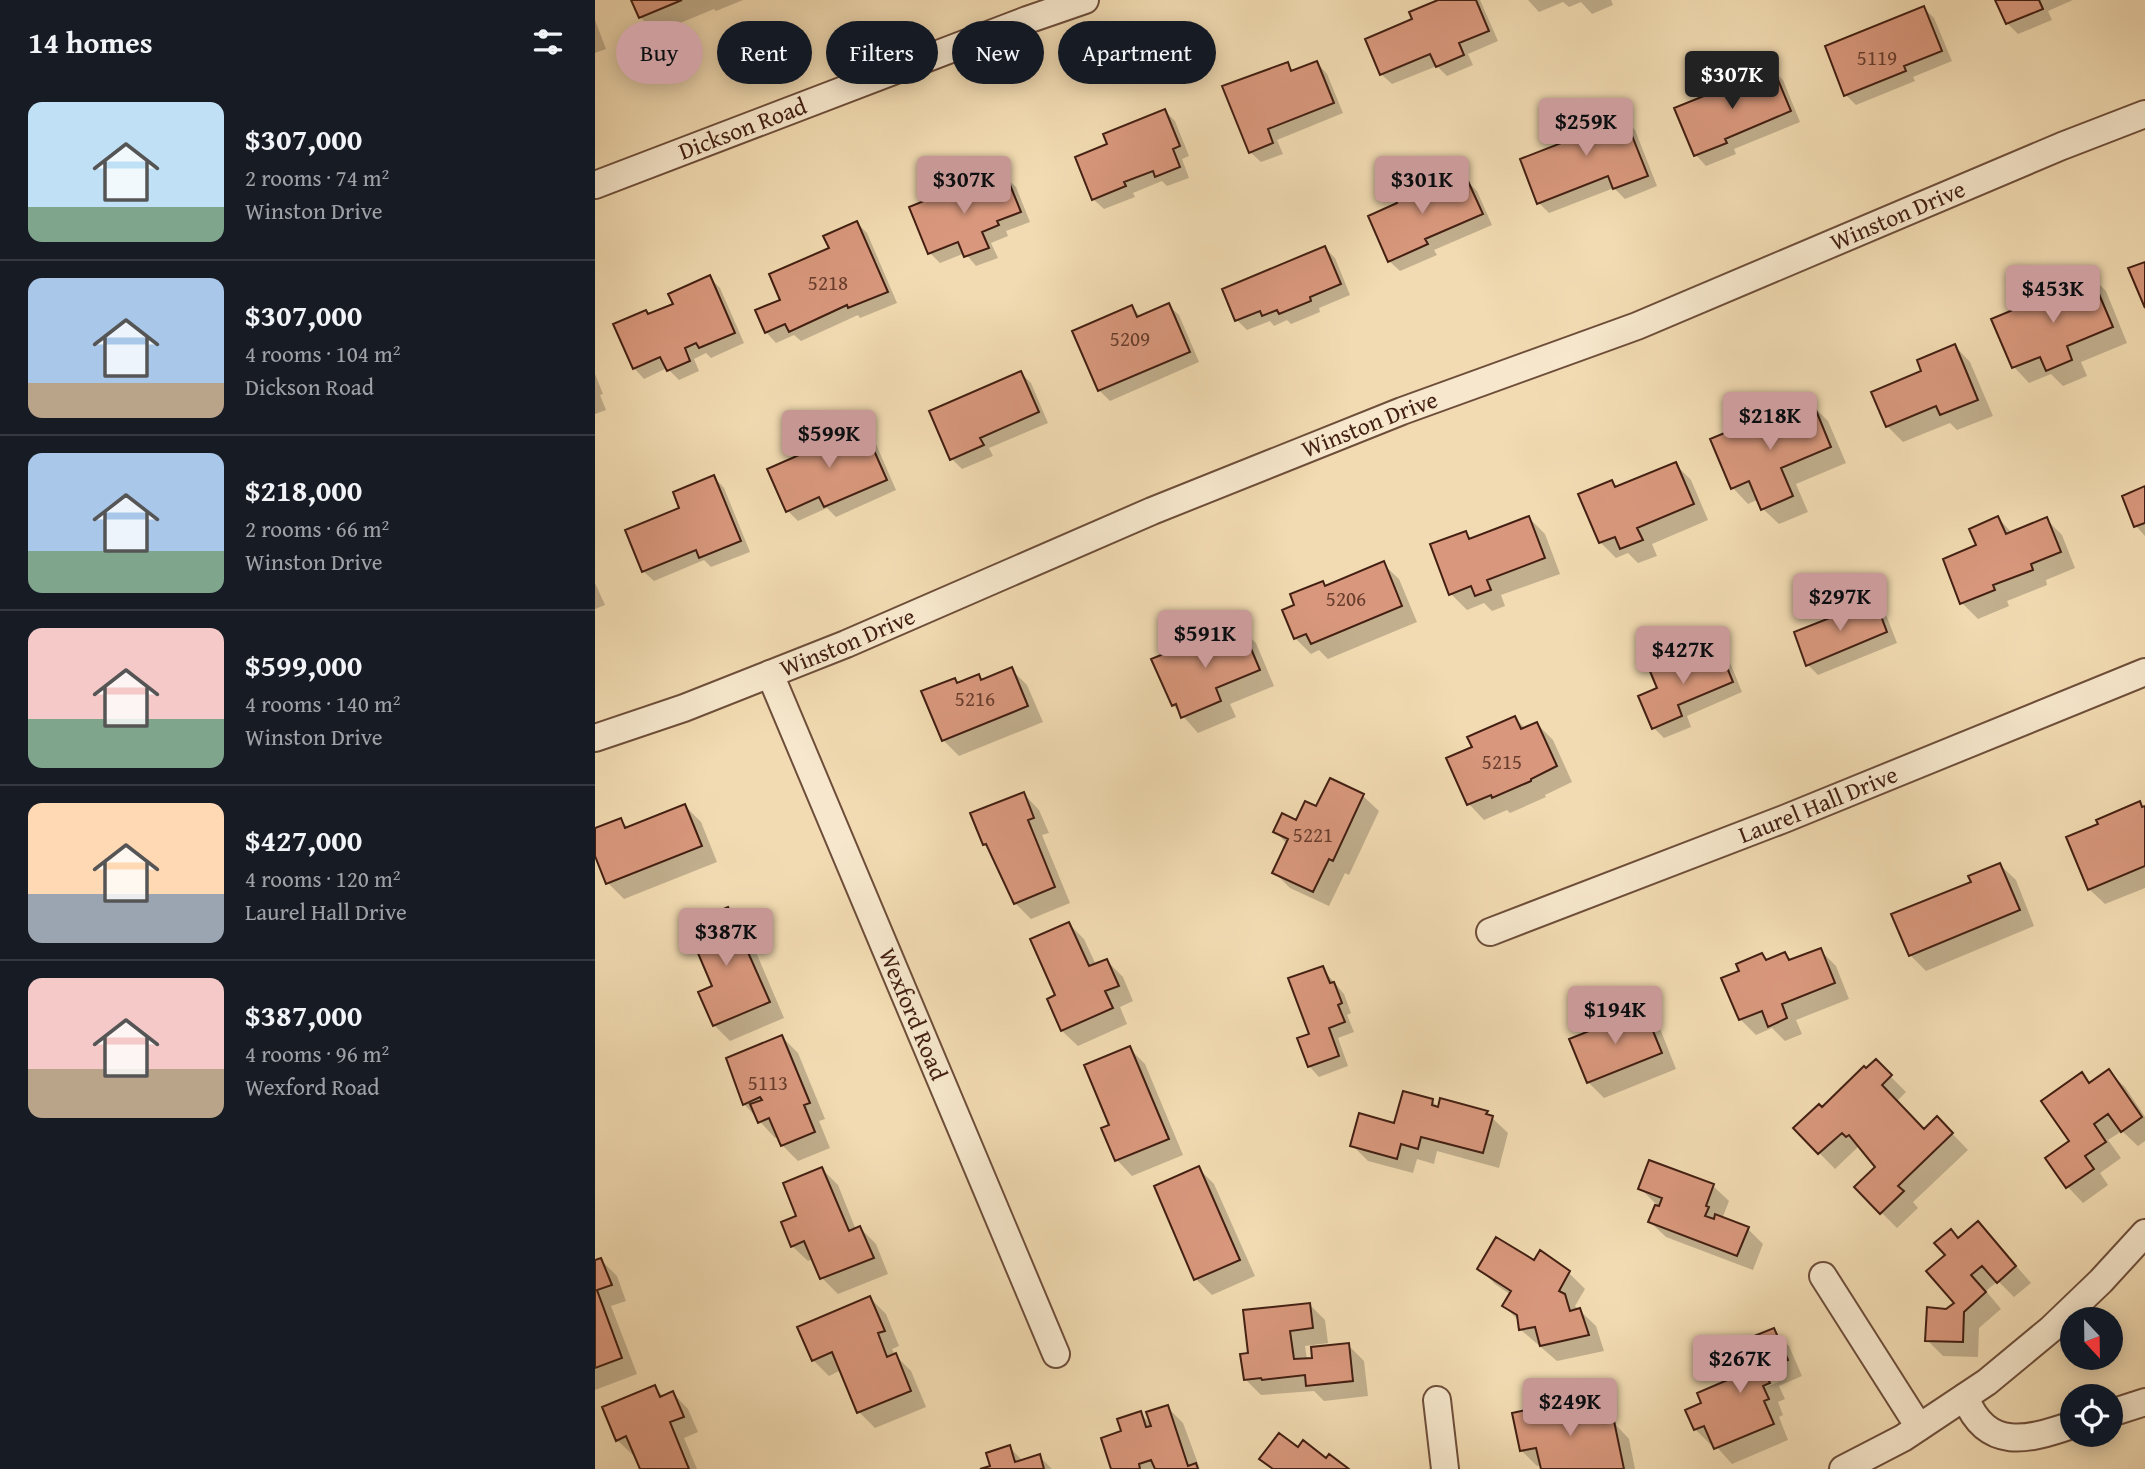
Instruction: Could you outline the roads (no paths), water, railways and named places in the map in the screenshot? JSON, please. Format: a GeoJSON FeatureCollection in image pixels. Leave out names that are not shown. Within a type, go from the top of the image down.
{"type":"FeatureCollection","features":[{"type":"Feature","properties":{"kind":"street","name":"Dickson Road"},"geometry":{"type":"LineString","coordinates":[[595,185],[1085,0]]}},
{"type":"Feature","properties":{"kind":"street","name":"Winston Drive"},"geometry":{"type":"LineString","coordinates":[[595,738],[684,708],[770,674],[932,607],[1152,510],[1402,411],[1637,326],[2049,151],[2145,114]]}},
{"type":"Feature","properties":{"kind":"street","name":"Laurel Hall Drive"},"geometry":{"type":"LineString","coordinates":[[1490,932],[1784,819],[2145,672]]}},
{"type":"Feature","properties":{"kind":"street","name":"Wexford Road"},"geometry":{"type":"LineString","coordinates":[[770,674],[1056,1354]]}},
{"type":"Feature","properties":{"kind":"street"},"geometry":{"type":"LineString","coordinates":[[1843,1469],[1878,1452],[1965,1398],[2051,1328],[2143,1239]]}},
{"type":"Feature","properties":{"kind":"street"},"geometry":{"type":"LineString","coordinates":[[1823,1276],[1919,1427]]}},
{"type":"Feature","properties":{"kind":"street"},"geometry":{"type":"LineString","coordinates":[[1965,1398],[1969,1408],[1982,1424],[2009,1437],[2040,1437],[2060,1430]]}},
{"type":"Feature","properties":{"kind":"street"},"geometry":{"type":"LineString","coordinates":[[1437,1400],[1445,1469]]}},
{"type":"Feature","properties":{"kind":"street"},"geometry":{"type":"LineString","coordinates":[[2123,1409],[2145,1402]]}}]}
